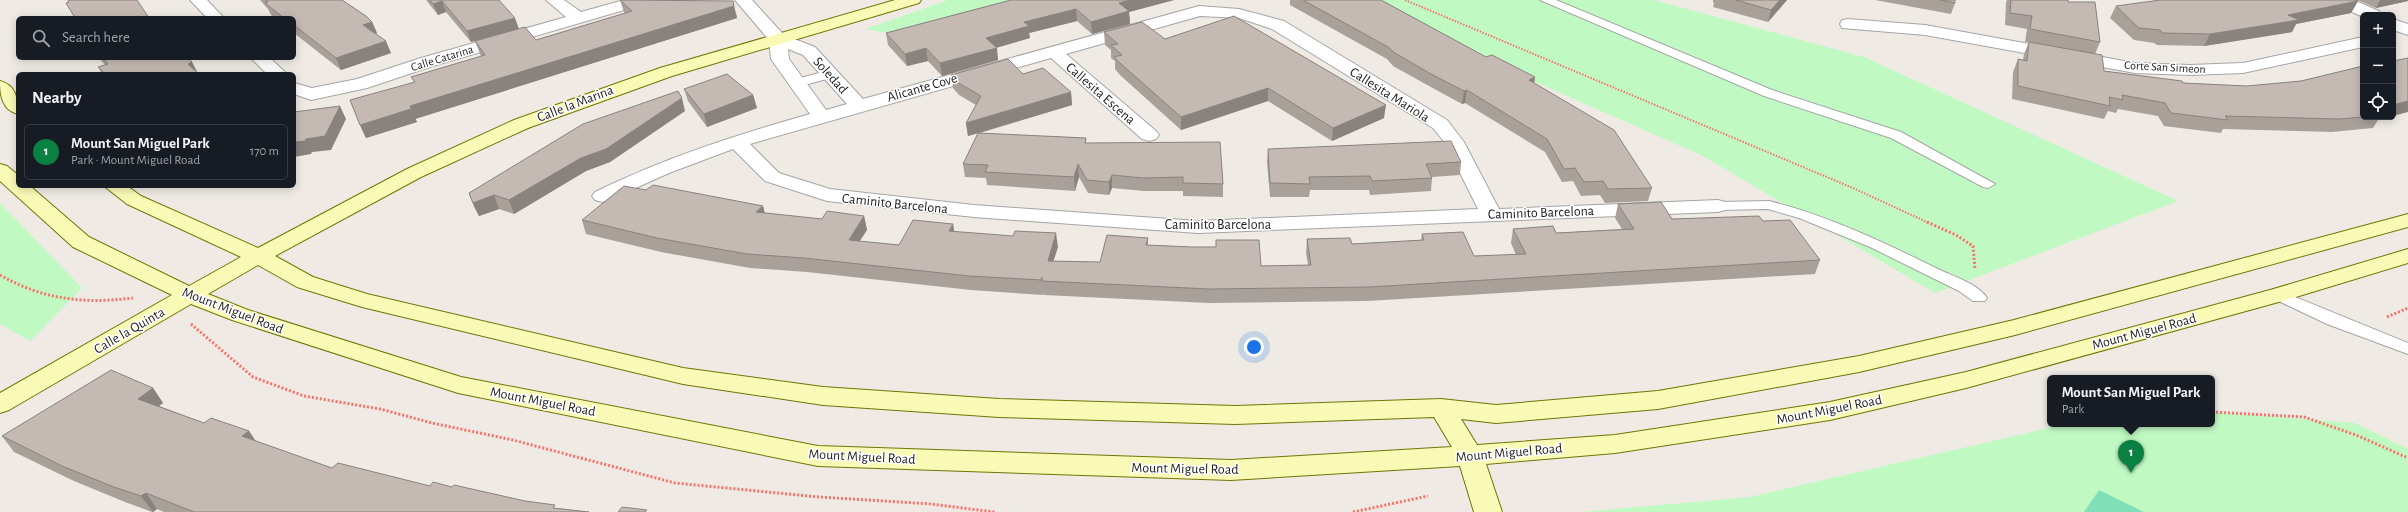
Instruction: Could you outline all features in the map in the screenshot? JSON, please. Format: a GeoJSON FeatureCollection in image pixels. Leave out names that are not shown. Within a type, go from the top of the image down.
{"type":"FeatureCollection","features":[{"type":"Feature","properties":{"kind":"street"},"geometry":{"type":"LineString","coordinates":[[198,0],[214,16]]}},
{"type":"Feature","properties":{"kind":"street"},"geometry":{"type":"LineString","coordinates":[[554,0],[578,18]]}},
{"type":"Feature","properties":{"kind":"street","name":"Calle Catarina"},"geometry":{"type":"LineString","coordinates":[[302,91],[361,84],[427,62],[642,0]]}},
{"type":"Feature","properties":{"kind":"street","name":"Soledad"},"geometry":{"type":"LineString","coordinates":[[743,0],[778,39],[809,51],[858,105]]}},
{"type":"Feature","properties":{"kind":"street","name":"Calle la Marina"},"geometry":{"type":"LineString","coordinates":[[258,256],[294,240],[424,168],[519,125],[622,86],[913,0]]}},
{"type":"Feature","properties":{"kind":"street"},"geometry":{"type":"LineString","coordinates":[[2339,0],[2366,12]]}},
{"type":"Feature","properties":{"kind":"street","name":"Alicante Cove"},"geometry":{"type":"LineString","coordinates":[[602,196],[633,181],[736,141],[858,105],[1199,11],[1231,11],[1249,14]]}},
{"type":"Feature","properties":{"kind":"street","name":"Callesita Mariola"},"geometry":{"type":"LineString","coordinates":[[1249,14],[1278,25],[1440,124],[1454,142],[1491,214]]}},
{"type":"Feature","properties":{"kind":"street","name":"Corte San Simeon"},"geometry":{"type":"LineString","coordinates":[[1848,24],[1925,30],[2135,68],[2190,70],[2243,68],[2360,43]]}},
{"type":"Feature","properties":{"kind":"street"},"geometry":{"type":"LineString","coordinates":[[2396,25],[2408,31]]}},
{"type":"Feature","properties":{"kind":"street"},"geometry":{"type":"LineString","coordinates":[[2396,34],[2408,31]]}},
{"type":"Feature","properties":{"kind":"street"},"geometry":{"type":"LineString","coordinates":[[778,39],[780,59],[821,116]]}},
{"type":"Feature","properties":{"kind":"street","name":"Callesita Escena"},"geometry":{"type":"LineString","coordinates":[[1053,51],[1149,135]]}},
{"type":"Feature","properties":{"kind":"street"},"geometry":{"type":"LineString","coordinates":[[262,60],[276,72]]}},
{"type":"Feature","properties":{"kind":"street"},"geometry":{"type":"LineString","coordinates":[[0,86],[16,106]]}},
{"type":"Feature","properties":{"kind":"street","name":"Caminito Barcelona"},"geometry":{"type":"LineString","coordinates":[[736,141],[772,177],[826,195],[974,211],[1198,226],[1718,206]]}},
{"type":"Feature","properties":{"kind":"street","name":"Mount Miguel Road"},"geometry":{"type":"LineString","coordinates":[[0,170],[16,184]]}},
{"type":"Feature","properties":{"kind":"street","name":"Mount Miguel Road"},"geometry":{"type":"LineString","coordinates":[[20,188],[81,242],[190,295],[247,317],[458,385],[818,456],[1231,470],[1615,444],[1830,411],[1966,380],[2278,295],[2408,256]]}},
{"type":"Feature","properties":{"kind":"street"},"geometry":{"type":"LineString","coordinates":[[117,188],[134,200],[258,256],[305,282],[362,300],[683,376],[823,396],[998,408],[1235,414],[1441,408],[1496,414],[1658,400],[1859,364],[2015,327],[2408,220]]}},
{"type":"Feature","properties":{"kind":"street","name":"Calle la Quinta"},"geometry":{"type":"LineString","coordinates":[[0,404],[258,256]]}},
{"type":"Feature","properties":{"kind":"street"},"geometry":{"type":"LineString","coordinates":[[1441,408],[1470,455],[1488,512]]}},
{"type":"Feature","properties":{"kind":"lane"},"geometry":{"type":"LineString","coordinates":[[1546,0],[1768,93],[1896,135],[1988,184]]}},
{"type":"Feature","properties":{"kind":"lane"},"geometry":{"type":"LineString","coordinates":[[797,83],[830,74]]}},
{"type":"Feature","properties":{"kind":"lane"},"geometry":{"type":"LineString","coordinates":[[1718,206],[1769,205],[1804,215],[1876,244],[1964,288],[1979,298]]}},
{"type":"Feature","properties":{"kind":"lane"},"geometry":{"type":"LineString","coordinates":[[2278,295],[2333,320],[2408,349]]}},
{"type":"Feature","properties":{"kind":"path"},"geometry":{"type":"LineString","coordinates":[[1405,0],[1853,188],[1956,235],[1973,246],[1974,267],[1981,282],[1979,298]]}},
{"type":"Feature","properties":{"kind":"path"},"geometry":{"type":"LineString","coordinates":[[0,275],[8,281],[51,295],[83,302],[134,298]]}},
{"type":"Feature","properties":{"kind":"path"},"geometry":{"type":"LineString","coordinates":[[2383,318],[2408,308]]}},
{"type":"Feature","properties":{"kind":"path"},"geometry":{"type":"LineString","coordinates":[[191,324],[253,377],[304,396],[380,409],[432,423],[513,440],[675,483],[819,497],[931,504],[995,512]]}},
{"type":"Feature","properties":{"kind":"path"},"geometry":{"type":"LineString","coordinates":[[2215,412],[2304,417],[2356,435],[2408,458]]}},
{"type":"Feature","properties":{"kind":"path"},"geometry":{"type":"LineString","coordinates":[[1353,512],[1428,496]]}},
{"type":"Feature","properties":{"kind":"green space"},"geometry":{"type":"Polygon","coordinates":[[[948,0],[1016,0],[899,35],[865,29],[948,0]]]}},
{"type":"Feature","properties":{"kind":"green space"},"geometry":{"type":"Polygon","coordinates":[[[1350,0],[1654,0],[1864,57],[2178,201],[1935,293],[1703,156],[1350,0]]]}},
{"type":"Feature","properties":{"kind":"green space"},"geometry":{"type":"Polygon","coordinates":[[[0,203],[82,288],[30,341],[0,324],[0,203]]]}},
{"type":"Feature","properties":{"kind":"green space"},"geometry":{"type":"Polygon","coordinates":[[[2215,412],[2355,423],[2408,449],[2408,512],[1582,512],[1750,497],[2053,427],[2215,427],[2215,412]]]}},
{"type":"Feature","properties":{"kind":"green space"},"geometry":{"type":"Polygon","coordinates":[[[2099,490],[2144,512],[2084,512],[2099,490]]]}},
{"type":"Feature","properties":{"kind":"building"},"geometry":{"type":"Polygon","coordinates":[[[68,0],[137,0],[148,16],[74,16],[66,3],[69,2],[68,0]]]}},
{"type":"Feature","properties":{"kind":"building"},"geometry":{"type":"Polygon","coordinates":[[[265,0],[342,0],[366,16],[372,22],[363,25],[386,41],[336,58],[296,27],[296,16],[281,16],[265,3],[268,2],[265,0]]]}},
{"type":"Feature","properties":{"kind":"building"},"geometry":{"type":"Polygon","coordinates":[[[430,0],[499,0],[515,18],[467,31],[442,1],[433,4],[430,0]]]}},
{"type":"Feature","properties":{"kind":"building"},"geometry":{"type":"Polygon","coordinates":[[[620,0],[733,1],[734,6],[410,106],[411,109],[360,125],[350,100],[415,82],[411,77],[485,55],[475,41],[525,27],[536,40],[632,11],[620,0]]]}},
{"type":"Feature","properties":{"kind":"building"},"geometry":{"type":"Polygon","coordinates":[[[1011,0],[1130,0],[1119,3],[1129,11],[1091,22],[1076,9],[1024,22],[1029,26],[986,38],[997,48],[940,63],[926,48],[905,54],[886,33],[1011,0]]]}},
{"type":"Feature","properties":{"kind":"building"},"geometry":{"type":"Polygon","coordinates":[[[1303,0],[1381,0],[1486,57],[1492,55],[1535,77],[1529,80],[1614,130],[1652,188],[1608,189],[1603,181],[1584,182],[1575,168],[1564,169],[1547,139],[1467,90],[1464,91],[1431,74],[1395,53],[1388,47],[1303,0]]]}},
{"type":"Feature","properties":{"kind":"building"},"geometry":{"type":"Polygon","coordinates":[[[1736,0],[1780,0],[1771,10],[1736,0]]]}},
{"type":"Feature","properties":{"kind":"building"},"geometry":{"type":"Polygon","coordinates":[[[1940,0],[1955,0],[1955,3],[1940,0]]]}},
{"type":"Feature","properties":{"kind":"building"},"geometry":{"type":"Polygon","coordinates":[[[2011,0],[2068,0],[2068,2],[2095,2],[2100,42],[2030,29],[2032,16],[2010,13],[2011,0]]]}},
{"type":"Feature","properties":{"kind":"building"},"geometry":{"type":"Polygon","coordinates":[[[2160,0],[2358,1],[2288,15],[2299,20],[2210,34],[2163,33],[2160,30],[2139,28],[2116,6],[2160,0]]]}},
{"type":"Feature","properties":{"kind":"building"},"geometry":{"type":"Polygon","coordinates":[[[1234,16],[1386,105],[1333,128],[1268,88],[1181,117],[1114,57],[1122,55],[1111,45],[1118,44],[1104,32],[1142,22],[1165,39],[1234,16]]]}},
{"type":"Feature","properties":{"kind":"building"},"geometry":{"type":"Polygon","coordinates":[[[2029,42],[2102,55],[2104,71],[2182,81],[2183,83],[2247,86],[2301,81],[2360,67],[2360,117],[2339,119],[2225,116],[2228,120],[2171,113],[2165,103],[2122,95],[2123,100],[2109,97],[2110,106],[2018,86],[2018,59],[2027,61],[2029,42]]]}},
{"type":"Feature","properties":{"kind":"building"},"geometry":{"type":"Polygon","coordinates":[[[2408,58],[2408,101],[2396,104],[2396,84],[2396,60],[2408,58]]]}},
{"type":"Feature","properties":{"kind":"building"},"geometry":{"type":"Polygon","coordinates":[[[1008,59],[1023,74],[1043,68],[1071,92],[966,123],[981,96],[957,82],[951,75],[1008,59]]]}},
{"type":"Feature","properties":{"kind":"building"},"geometry":{"type":"Polygon","coordinates":[[[105,60],[190,60],[192,62],[188,64],[197,72],[103,72],[98,67],[108,64],[105,60]]]}},
{"type":"Feature","properties":{"kind":"building"},"geometry":{"type":"Polygon","coordinates":[[[727,74],[753,95],[704,114],[684,89],[727,74]]]}},
{"type":"Feature","properties":{"kind":"building"},"geometry":{"type":"Polygon","coordinates":[[[678,91],[682,98],[606,149],[581,158],[509,200],[494,195],[473,203],[469,193],[583,124],[678,91]]]}},
{"type":"Feature","properties":{"kind":"building"},"geometry":{"type":"Polygon","coordinates":[[[340,106],[325,136],[306,139],[305,141],[296,142],[296,112],[340,106]]]}},
{"type":"Feature","properties":{"kind":"building"},"geometry":{"type":"Polygon","coordinates":[[[978,133],[1086,138],[1085,143],[1220,142],[1223,184],[1183,183],[1183,177],[1143,178],[1112,175],[1109,182],[1087,180],[1078,164],[1074,177],[985,172],[988,165],[963,164],[978,133]]]}},
{"type":"Feature","properties":{"kind":"building"},"geometry":{"type":"Polygon","coordinates":[[[1451,141],[1461,162],[1426,164],[1432,178],[1372,181],[1370,176],[1309,177],[1310,184],[1270,183],[1268,149],[1451,141]]]}},
{"type":"Feature","properties":{"kind":"building"},"geometry":{"type":"Polygon","coordinates":[[[653,185],[763,206],[756,212],[822,219],[827,211],[864,216],[849,240],[899,245],[913,220],[953,224],[949,231],[1013,236],[1015,231],[1056,233],[1048,261],[1100,262],[1107,235],[1148,238],[1146,245],[1192,247],[1216,247],[1216,240],[1259,240],[1261,266],[1311,265],[1307,239],[1350,238],[1352,244],[1424,240],[1422,234],[1463,232],[1474,256],[1526,254],[1513,229],[1553,226],[1556,233],[1634,229],[1618,204],[1661,202],[1672,219],[1759,216],[1763,221],[1790,220],[1820,260],[1369,287],[1209,289],[969,276],[804,258],[747,254],[657,238],[582,220],[624,186],[646,190],[653,185]]]}},
{"type":"Feature","properties":{"kind":"building"},"geometry":{"type":"Polygon","coordinates":[[[111,370],[153,388],[138,399],[204,423],[211,418],[249,431],[242,436],[332,468],[338,463],[430,486],[433,482],[452,487],[454,485],[525,501],[555,505],[553,508],[589,512],[194,512],[146,493],[141,496],[114,487],[62,466],[2,436],[111,370]]]}},
{"type":"Feature","properties":{"kind":"building"},"geometry":{"type":"Polygon","coordinates":[[[622,507],[647,510],[645,512],[618,512],[622,507]]]}},
{"type":"Feature","properties":{"kind":"place","name":"Mount San Miguel Park"},"geometry":{"type":"Point","coordinates":[2131,473]}}]}
